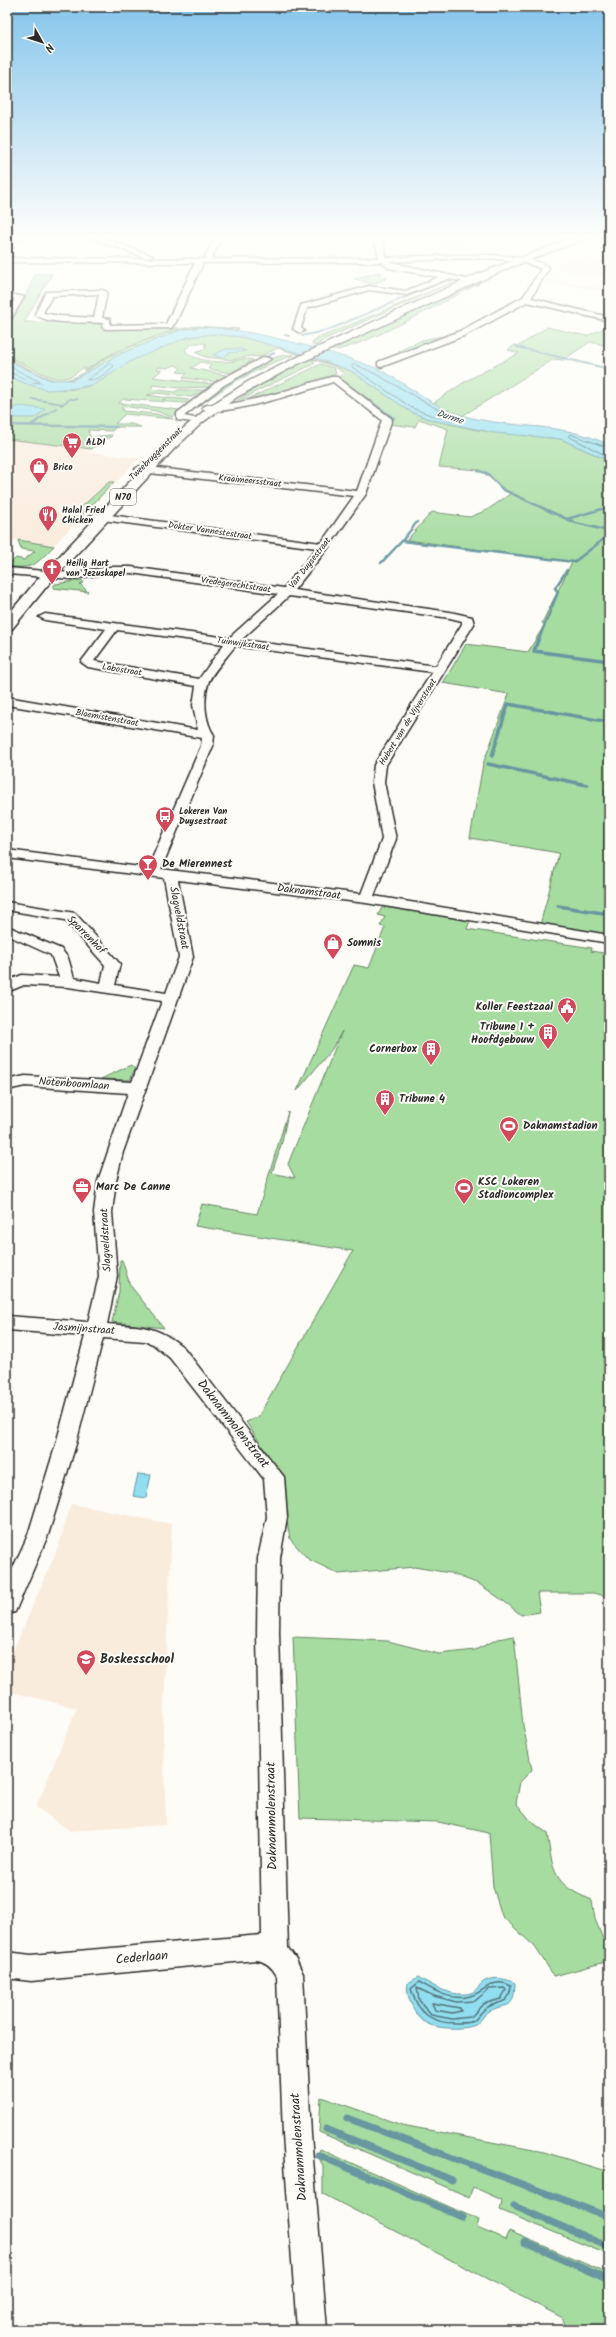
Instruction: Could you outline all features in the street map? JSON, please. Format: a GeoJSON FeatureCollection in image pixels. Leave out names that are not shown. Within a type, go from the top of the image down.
{"type":"FeatureCollection","features":[{"type":"Feature","properties":{"kind":"main road","name":"Tweebruggenstraat"},"geometry":{"type":"LineString","coordinates":[[322,348],[328,345]]}},
{"type":"Feature","properties":{"kind":"main road","name":"Tweebruggenstraat"},"geometry":{"type":"LineString","coordinates":[[45,575],[144,470],[209,408],[301,357],[329,345]]}},
{"type":"Feature","properties":{"kind":"main road","name":"N70"},"geometry":{"type":"LineString","coordinates":[[7,612],[45,575]]}},
{"type":"Feature","properties":{"kind":"main road","name":"N70"},"geometry":{"type":"LineString","coordinates":[[7,626],[45,575]]}},
{"type":"Feature","properties":{"kind":"street"},"geometry":{"type":"LineString","coordinates":[[381,364],[403,356],[394,352],[407,345]]}},
{"type":"Feature","properties":{"kind":"street","name":"Tweebruggenstraat"},"geometry":{"type":"LineString","coordinates":[[194,421],[180,418],[180,415],[221,384],[267,359]]}},
{"type":"Feature","properties":{"kind":"street","name":"Van Duysestraat"},"geometry":{"type":"LineString","coordinates":[[208,735],[204,730],[199,705],[202,682],[231,643],[287,592],[324,546],[361,494],[387,419],[384,414],[334,379],[260,399],[209,408]]}},
{"type":"Feature","properties":{"kind":"street","name":"Kraaimeersstraat"},"geometry":{"type":"LineString","coordinates":[[144,470],[361,494]]}},
{"type":"Feature","properties":{"kind":"street","name":"Dokter Vannestestraat"},"geometry":{"type":"LineString","coordinates":[[100,517],[324,546]]}},
{"type":"Feature","properties":{"kind":"street","name":"Vredegerechtstraat"},"geometry":{"type":"LineString","coordinates":[[7,571],[72,576],[126,569],[468,619]]}},
{"type":"Feature","properties":{"kind":"street","name":"Tuinwijkstraat"},"geometry":{"type":"LineString","coordinates":[[45,617],[440,670]]}},
{"type":"Feature","properties":{"kind":"street","name":"Hubert van de Vijverstraat"},"geometry":{"type":"LineString","coordinates":[[366,899],[388,839],[378,782],[380,765],[468,624],[468,619]]}},
{"type":"Feature","properties":{"kind":"street","name":"Labostraat"},"geometry":{"type":"LineString","coordinates":[[114,626],[87,662],[92,665],[202,682]]}},
{"type":"Feature","properties":{"kind":"street","name":"Bloemistenstraat"},"geometry":{"type":"LineString","coordinates":[[7,701],[208,735]]}},
{"type":"Feature","properties":{"kind":"street"},"geometry":{"type":"LineString","coordinates":[[153,872],[207,746],[208,735]]}},
{"type":"Feature","properties":{"kind":"street","name":"Daknamstraat"},"geometry":{"type":"LineString","coordinates":[[7,854],[366,899],[609,939]]}},
{"type":"Feature","properties":{"kind":"street","name":"Slagveldstraat"},"geometry":{"type":"LineString","coordinates":[[7,1605],[38,1535],[66,1444],[96,1330],[108,1276],[103,1212],[107,1181],[115,1152],[137,1088],[186,957],[170,874]]}},
{"type":"Feature","properties":{"kind":"street","name":"Sparrenhof"},"geometry":{"type":"LineString","coordinates":[[7,906],[70,916],[113,964],[107,987]]}},
{"type":"Feature","properties":{"kind":"street"},"geometry":{"type":"LineString","coordinates":[[7,930],[56,952],[61,958],[68,982]]}},
{"type":"Feature","properties":{"kind":"street"},"geometry":{"type":"LineString","coordinates":[[7,987],[14,981],[68,982],[171,998]]}},
{"type":"Feature","properties":{"kind":"street","name":"Notenboomlaan"},"geometry":{"type":"LineString","coordinates":[[8,1083],[25,1081],[137,1088]]}},
{"type":"Feature","properties":{"kind":"street","name":"Jasmijnstraat"},"geometry":{"type":"LineString","coordinates":[[7,1323],[147,1334],[160,1339]]}},
{"type":"Feature","properties":{"kind":"street","name":"Daknammolenstraat"},"geometry":{"type":"LineString","coordinates":[[160,1339],[177,1353],[274,1476],[277,1517],[269,1558],[268,1633],[275,1954],[285,1963],[290,1974],[297,2135],[312,2330]]}},
{"type":"Feature","properties":{"kind":"street","name":"Cederlaan"},"geometry":{"type":"LineString","coordinates":[[7,1965],[31,1968],[256,1947],[275,1954]]}},
{"type":"Feature","properties":{"kind":"shaded area"},"geometry":{"type":"Polygon","coordinates":[[[7,439],[92,449],[88,452],[140,458],[53,546],[7,539],[7,439]]]}},
{"type":"Feature","properties":{"kind":"shaded area","name":"Boskesschool"},"geometry":{"type":"Polygon","coordinates":[[[71,1504],[172,1524],[163,1728],[166,1825],[70,1831],[36,1807],[77,1708],[7,1691],[7,1665],[59,1545],[71,1504]]]}},
{"type":"Feature","properties":{"kind":"green space"},"geometry":{"type":"Polygon","coordinates":[[[7,345],[134,345],[113,353],[84,371],[86,368],[82,368],[73,375],[65,378],[47,376],[7,356],[7,345]]]}},
{"type":"Feature","properties":{"kind":"green space"},"geometry":{"type":"Polygon","coordinates":[[[134,345],[144,345],[113,358],[78,378],[63,381],[50,380],[7,360],[7,357],[45,377],[64,380],[71,379],[83,373],[106,358],[134,345]]]}},
{"type":"Feature","properties":{"kind":"green space"},"geometry":{"type":"Polygon","coordinates":[[[164,345],[190,345],[185,350],[189,354],[208,361],[222,362],[246,359],[253,360],[230,373],[208,369],[211,364],[201,362],[191,368],[226,375],[216,382],[184,378],[183,377],[187,373],[177,372],[181,368],[175,365],[168,368],[159,367],[157,369],[162,370],[153,377],[213,384],[210,387],[180,388],[153,385],[151,389],[175,392],[178,390],[205,390],[192,397],[156,393],[147,395],[168,398],[162,400],[171,398],[189,400],[186,403],[123,399],[119,403],[180,410],[172,417],[156,411],[123,406],[121,409],[124,409],[123,411],[156,414],[173,419],[125,414],[115,424],[131,424],[141,427],[116,427],[112,431],[88,430],[90,437],[112,435],[110,438],[104,438],[92,449],[7,439],[7,375],[39,387],[62,390],[74,389],[99,382],[119,368],[164,345]]]}},
{"type":"Feature","properties":{"kind":"green space"},"geometry":{"type":"Polygon","coordinates":[[[273,345],[351,371],[411,412],[432,420],[477,430],[561,439],[609,461],[609,936],[540,925],[559,853],[470,838],[483,764],[509,694],[443,683],[466,644],[528,652],[545,624],[542,623],[572,562],[407,540],[432,512],[470,517],[487,510],[510,494],[480,470],[439,467],[448,429],[419,419],[415,427],[388,424],[390,417],[340,380],[341,378],[339,377],[344,373],[334,366],[278,348],[259,357],[250,356],[233,360],[205,357],[195,352],[207,348],[204,346],[273,345]]]}},
{"type":"Feature","properties":{"kind":"green space"},"geometry":{"type":"Polygon","coordinates":[[[340,345],[352,345],[341,349],[329,350],[340,345]]]}},
{"type":"Feature","properties":{"kind":"green space"},"geometry":{"type":"Polygon","coordinates":[[[411,345],[425,345],[404,353],[399,351],[411,345]]]}},
{"type":"Feature","properties":{"kind":"green space"},"geometry":{"type":"Polygon","coordinates":[[[515,345],[585,345],[563,360],[554,359],[462,416],[432,404],[466,381],[519,353],[508,350],[515,345]]]}},
{"type":"Feature","properties":{"kind":"green space"},"geometry":{"type":"Polygon","coordinates":[[[283,355],[294,355],[272,363],[234,382],[182,417],[217,389],[242,373],[283,355]]]}},
{"type":"Feature","properties":{"kind":"green space"},"geometry":{"type":"Polygon","coordinates":[[[310,359],[314,361],[314,364],[257,391],[239,402],[232,404],[257,387],[310,359]]]}},
{"type":"Feature","properties":{"kind":"green space"},"geometry":{"type":"Polygon","coordinates":[[[321,364],[334,368],[336,374],[322,379],[324,380],[242,402],[321,364]]]}},
{"type":"Feature","properties":{"kind":"green space"},"geometry":{"type":"Polygon","coordinates":[[[109,482],[114,482],[74,524],[64,523],[109,482]]]}},
{"type":"Feature","properties":{"kind":"green space"},"geometry":{"type":"Polygon","coordinates":[[[18,540],[54,546],[34,564],[23,567],[7,566],[16,558],[24,560],[35,551],[21,549],[18,540]]]}},
{"type":"Feature","properties":{"kind":"green space"},"geometry":{"type":"Polygon","coordinates":[[[82,580],[84,583],[80,584],[88,592],[53,588],[55,584],[82,580]]]}},
{"type":"Feature","properties":{"kind":"green space","name":"KSC Lokeren Stadioncomplex"},"geometry":{"type":"Polygon","coordinates":[[[383,906],[470,920],[467,929],[592,948],[591,951],[609,954],[609,1597],[593,1593],[537,1593],[540,1612],[521,1615],[479,1584],[450,1573],[414,1567],[339,1574],[308,1559],[290,1539],[279,1471],[246,1422],[258,1417],[353,1251],[195,1226],[202,1204],[257,1214],[288,1112],[282,1142],[272,1173],[295,1178],[288,1164],[342,1031],[332,1049],[297,1091],[354,965],[369,968],[385,927],[380,926],[385,917],[378,915],[383,906]]]}},
{"type":"Feature","properties":{"kind":"green space"},"geometry":{"type":"Polygon","coordinates":[[[131,1065],[135,1069],[130,1080],[101,1079],[131,1065]]]}},
{"type":"Feature","properties":{"kind":"green space"},"geometry":{"type":"Polygon","coordinates":[[[120,1260],[122,1260],[130,1285],[164,1328],[112,1322],[119,1292],[120,1260]]]}},
{"type":"Feature","properties":{"kind":"green space"},"geometry":{"type":"Polygon","coordinates":[[[514,1636],[523,1725],[532,1770],[520,1782],[516,1803],[531,1821],[547,1833],[551,1858],[557,1876],[569,1889],[592,1900],[595,1919],[603,1939],[609,1935],[609,1961],[554,1976],[535,1947],[502,1916],[493,1887],[489,1833],[438,1822],[300,1818],[293,1637],[388,1641],[439,1654],[475,1650],[498,1639],[514,1636]]]}},
{"type":"Feature","properties":{"kind":"green space"},"geometry":{"type":"Polygon","coordinates":[[[321,2097],[402,2125],[544,2152],[609,2172],[609,2255],[500,2210],[502,2200],[473,2187],[469,2197],[319,2132],[321,2097]]]}},
{"type":"Feature","properties":{"kind":"green space"},"geometry":{"type":"Polygon","coordinates":[[[320,2149],[479,2220],[477,2227],[506,2239],[509,2231],[609,2274],[609,2330],[564,2330],[563,2318],[323,2194],[323,2167],[318,2155],[320,2149]]]}},
{"type":"Feature","properties":{"kind":"water"},"geometry":{"type":"Polygon","coordinates":[[[142,345],[169,345],[133,360],[95,384],[77,388],[47,390],[24,383],[7,375],[7,360],[50,380],[73,380],[122,353],[142,345]]]}},
{"type":"Feature","properties":{"kind":"water","name":"Durme"},"geometry":{"type":"Polygon","coordinates":[[[270,345],[303,345],[354,360],[380,370],[439,406],[461,415],[499,423],[573,432],[591,437],[609,445],[609,461],[561,439],[495,433],[432,420],[411,412],[351,371],[316,358],[270,345]]]}},
{"type":"Feature","properties":{"kind":"water"},"geometry":{"type":"Polygon","coordinates":[[[226,349],[240,349],[246,351],[229,353],[222,358],[213,355],[226,349]]]}},
{"type":"Feature","properties":{"kind":"water"},"geometry":{"type":"Polygon","coordinates":[[[20,406],[46,409],[35,418],[7,418],[7,410],[20,406]]]}},
{"type":"Feature","properties":{"kind":"water"},"geometry":{"type":"Polygon","coordinates":[[[138,1474],[151,1475],[146,1498],[133,1496],[138,1474]]]}},
{"type":"Feature","properties":{"kind":"water"},"geometry":{"type":"Polygon","coordinates":[[[418,1977],[443,1990],[457,1994],[471,1993],[489,1979],[508,1980],[515,1983],[513,1999],[508,2005],[488,2012],[478,2023],[471,2027],[436,2027],[426,2023],[418,2016],[409,2000],[407,1988],[408,1983],[418,1977]]]}},
{"type":"Feature","properties":{"kind":"waterway"},"geometry":{"type":"LineString","coordinates":[[517,347],[609,369]]}},
{"type":"Feature","properties":{"kind":"waterway"},"geometry":{"type":"LineString","coordinates":[[264,358],[274,353]]}},
{"type":"Feature","properties":{"kind":"waterway"},"geometry":{"type":"LineString","coordinates":[[343,381],[390,415]]}},
{"type":"Feature","properties":{"kind":"waterway"},"geometry":{"type":"LineString","coordinates":[[32,399],[63,404]]}},
{"type":"Feature","properties":{"kind":"waterway"},"geometry":{"type":"LineString","coordinates":[[63,404],[70,399],[78,399]]}},
{"type":"Feature","properties":{"kind":"waterway"},"geometry":{"type":"LineString","coordinates":[[183,408],[193,400]]}},
{"type":"Feature","properties":{"kind":"waterway"},"geometry":{"type":"LineString","coordinates":[[46,415],[56,408]]}},
{"type":"Feature","properties":{"kind":"waterway"},"geometry":{"type":"LineString","coordinates":[[31,425],[47,414]]}},
{"type":"Feature","properties":{"kind":"waterway"},"geometry":{"type":"LineString","coordinates":[[388,414],[394,418],[392,422]]}},
{"type":"Feature","properties":{"kind":"waterway"},"geometry":{"type":"LineString","coordinates":[[7,425],[117,427]]}},
{"type":"Feature","properties":{"kind":"waterway"},"geometry":{"type":"LineString","coordinates":[[478,471],[487,473],[502,489],[567,519]]}},
{"type":"Feature","properties":{"kind":"waterway"},"geometry":{"type":"LineString","coordinates":[[567,519],[609,507]]}},
{"type":"Feature","properties":{"kind":"waterway"},"geometry":{"type":"LineString","coordinates":[[567,519],[576,523],[609,531]]}},
{"type":"Feature","properties":{"kind":"waterway"},"geometry":{"type":"LineString","coordinates":[[402,541],[417,522]]}},
{"type":"Feature","properties":{"kind":"waterway"},"geometry":{"type":"LineString","coordinates":[[402,541],[574,562],[609,535]]}},
{"type":"Feature","properties":{"kind":"waterway"},"geometry":{"type":"LineString","coordinates":[[381,563],[402,541]]}},
{"type":"Feature","properties":{"kind":"waterway"},"geometry":{"type":"LineString","coordinates":[[538,641],[558,592],[555,588],[567,570]]}},
{"type":"Feature","properties":{"kind":"waterway"},"geometry":{"type":"LineString","coordinates":[[538,640],[534,651],[609,661]]}},
{"type":"Feature","properties":{"kind":"waterway"},"geometry":{"type":"LineString","coordinates":[[492,756],[508,704],[609,722]]}},
{"type":"Feature","properties":{"kind":"waterway"},"geometry":{"type":"LineString","coordinates":[[488,764],[587,785]]}},
{"type":"Feature","properties":{"kind":"waterway"},"geometry":{"type":"LineString","coordinates":[[609,790],[606,790],[605,849],[609,850]]}},
{"type":"Feature","properties":{"kind":"waterway"},"geometry":{"type":"LineString","coordinates":[[558,906],[609,914]]}},
{"type":"Feature","properties":{"kind":"waterway"},"geometry":{"type":"LineString","coordinates":[[347,2118],[609,2217]]}},
{"type":"Feature","properties":{"kind":"waterway"},"geometry":{"type":"LineString","coordinates":[[326,2129],[452,2180]]}},
{"type":"Feature","properties":{"kind":"waterway"},"geometry":{"type":"LineString","coordinates":[[318,2155],[462,2217]]}},
{"type":"Feature","properties":{"kind":"waterway"},"geometry":{"type":"LineString","coordinates":[[514,2206],[609,2247]]}},
{"type":"Feature","properties":{"kind":"waterway"},"geometry":{"type":"LineString","coordinates":[[524,2242],[609,2280]]}},
{"type":"Feature","properties":{"kind":"place","name":"ALDI"},"geometry":{"type":"Point","coordinates":[72,459]}},
{"type":"Feature","properties":{"kind":"place","name":"Brico"},"geometry":{"type":"Point","coordinates":[39,484]}},
{"type":"Feature","properties":{"kind":"place","name":"Halal Fried Chicken"},"geometry":{"type":"Point","coordinates":[48,532]}},
{"type":"Feature","properties":{"kind":"place","name":"Heilig Hart van Jezuskapel"},"geometry":{"type":"Point","coordinates":[52,585]}},
{"type":"Feature","properties":{"kind":"place","name":"Lokeren Van Duysestraat"},"geometry":{"type":"Point","coordinates":[165,833]}},
{"type":"Feature","properties":{"kind":"place","name":"De Mierennest"},"geometry":{"type":"Point","coordinates":[148,881]}},
{"type":"Feature","properties":{"kind":"place","name":"Somnis"},"geometry":{"type":"Point","coordinates":[333,960]}},
{"type":"Feature","properties":{"kind":"place","name":"Koller Feestzaal"},"geometry":{"type":"Point","coordinates":[567,1024]}},
{"type":"Feature","properties":{"kind":"place","name":"Tribune 1 + Hoofdgebouw"},"geometry":{"type":"Point","coordinates":[548,1050]}},
{"type":"Feature","properties":{"kind":"place","name":"Cornerbox"},"geometry":{"type":"Point","coordinates":[431,1066]}},
{"type":"Feature","properties":{"kind":"place","name":"Tribune 4"},"geometry":{"type":"Point","coordinates":[385,1116]}},
{"type":"Feature","properties":{"kind":"place","name":"Daknamstadion"},"geometry":{"type":"Point","coordinates":[509,1143]}},
{"type":"Feature","properties":{"kind":"place","name":"Marc De Canne"},"geometry":{"type":"Point","coordinates":[82,1204]}},
{"type":"Feature","properties":{"kind":"place","name":"KSC Lokeren Stadioncomplex"},"geometry":{"type":"Point","coordinates":[464,1205]}},
{"type":"Feature","properties":{"kind":"place","name":"Boskesschool"},"geometry":{"type":"Point","coordinates":[86,1676]}}]}
